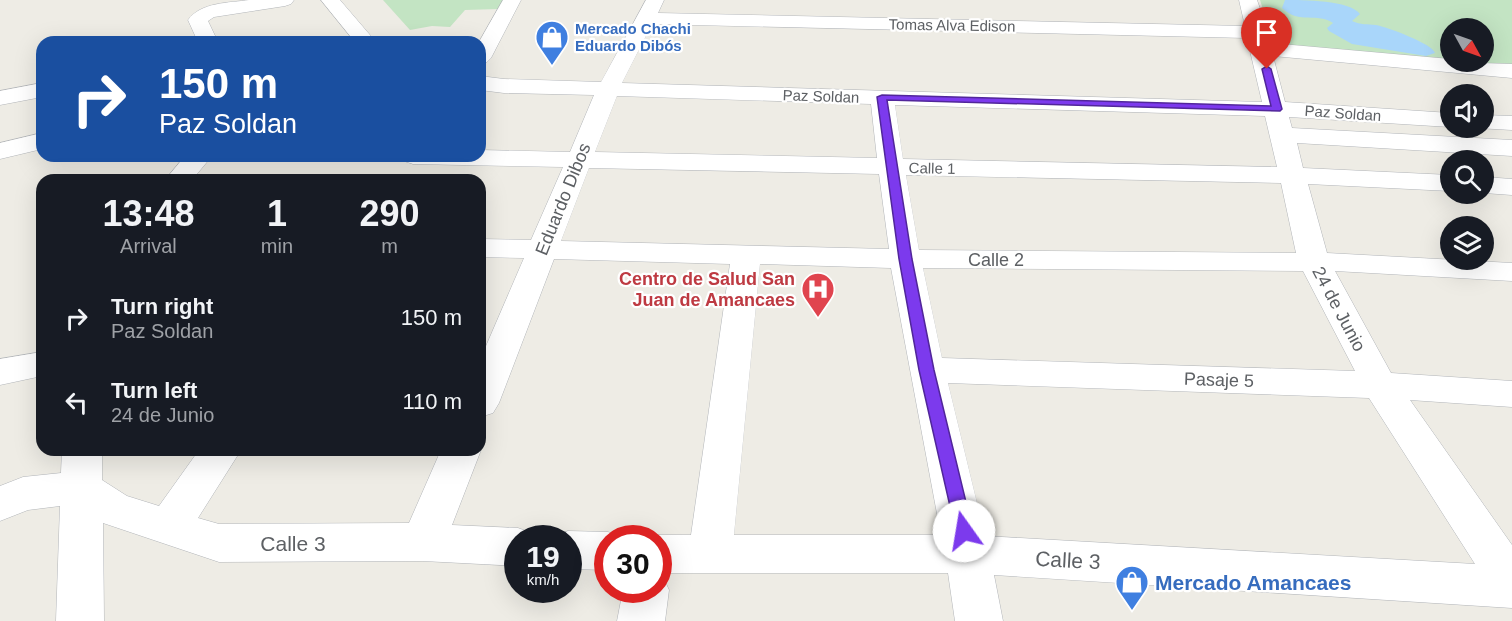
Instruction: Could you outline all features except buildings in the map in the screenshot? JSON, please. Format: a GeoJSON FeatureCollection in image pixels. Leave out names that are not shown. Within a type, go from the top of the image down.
{"type":"FeatureCollection","features":[{"type":"Feature","properties":{"kind":"street"},"geometry":{"type":"LineString","coordinates":[[205,36],[198,20],[226,3],[227,0]]}},
{"type":"Feature","properties":{"kind":"street"},"geometry":{"type":"LineString","coordinates":[[208,12],[285,0]]}},
{"type":"Feature","properties":{"kind":"street"},"geometry":{"type":"LineString","coordinates":[[330,0],[361,36]]}},
{"type":"Feature","properties":{"kind":"street"},"geometry":{"type":"LineString","coordinates":[[486,47],[512,0]]}},
{"type":"Feature","properties":{"kind":"street","name":"Eduardo Dibos"},"geometry":{"type":"LineString","coordinates":[[486,388],[608,89],[656,0]]}},
{"type":"Feature","properties":{"kind":"street"},"geometry":{"type":"LineString","coordinates":[[795,22],[797,0]]}},
{"type":"Feature","properties":{"kind":"street","name":"24 de Junio"},"geometry":{"type":"LineString","coordinates":[[1248,0],[1260,40],[1314,262],[1380,385],[1507,571]]}},
{"type":"Feature","properties":{"kind":"street","name":"Tomas Alva Edison"},"geometry":{"type":"LineString","coordinates":[[646,18],[795,22],[945,17],[1097,19],[1510,75]]}},
{"type":"Feature","properties":{"kind":"street","name":"Paz Soldan"},"geometry":{"type":"LineString","coordinates":[[486,84],[882,97],[1280,122],[1440,120]]}},
{"type":"Feature","properties":{"kind":"street"},"geometry":{"type":"LineString","coordinates":[[0,98],[36,91]]}},
{"type":"Feature","properties":{"kind":"street"},"geometry":{"type":"LineString","coordinates":[[882,97],[905,259],[927,370],[969,554],[979,621]]}},
{"type":"Feature","properties":{"kind":"street"},"geometry":{"type":"LineString","coordinates":[[1280,122],[1512,148]]}},
{"type":"Feature","properties":{"kind":"street"},"geometry":{"type":"LineString","coordinates":[[1494,122],[1512,123]]}},
{"type":"Feature","properties":{"kind":"street"},"geometry":{"type":"LineString","coordinates":[[0,151],[36,142]]}},
{"type":"Feature","properties":{"kind":"street","name":"Calle 1"},"geometry":{"type":"LineString","coordinates":[[486,157],[1293,175],[1440,182]]}},
{"type":"Feature","properties":{"kind":"street"},"geometry":{"type":"LineString","coordinates":[[183,174],[194,162]]}},
{"type":"Feature","properties":{"kind":"street"},"geometry":{"type":"LineString","coordinates":[[1494,186],[1512,187]]}},
{"type":"Feature","properties":{"kind":"street","name":"Calle 2"},"geometry":{"type":"LineString","coordinates":[[486,248],[905,259],[1314,262],[1512,272]]}},
{"type":"Feature","properties":{"kind":"street"},"geometry":{"type":"LineString","coordinates":[[710,555],[746,256]]}},
{"type":"Feature","properties":{"kind":"street"},"geometry":{"type":"LineString","coordinates":[[0,372],[36,365]]}},
{"type":"Feature","properties":{"kind":"street","name":"Pasaje 5"},"geometry":{"type":"LineString","coordinates":[[927,370],[1380,385],[1512,394]]}},
{"type":"Feature","properties":{"kind":"street"},"geometry":{"type":"LineString","coordinates":[[168,528],[217,456]]}},
{"type":"Feature","properties":{"kind":"street"},"geometry":{"type":"LineString","coordinates":[[423,542],[459,456]]}},
{"type":"Feature","properties":{"kind":"street"},"geometry":{"type":"LineString","coordinates":[[0,504],[82,469],[80,621]]}},
{"type":"Feature","properties":{"kind":"street","name":"Calle 3"},"geometry":{"type":"LineString","coordinates":[[82,469],[113,509],[219,543],[423,542],[504,546]]}},
{"type":"Feature","properties":{"kind":"street","name":"Calle 3"},"geometry":{"type":"LineString","coordinates":[[672,554],[969,554],[1507,571]]}},
{"type":"Feature","properties":{"kind":"street"},"geometry":{"type":"LineString","coordinates":[[641,621],[644,603]]}},
{"type":"Feature","properties":{"kind":"green space"},"geometry":{"type":"Polygon","coordinates":[[[383,0],[506,0],[499,9],[465,10],[450,27],[432,26],[410,30],[383,0]]]}},
{"type":"Feature","properties":{"kind":"green space"},"geometry":{"type":"Polygon","coordinates":[[[1260,0],[1512,0],[1512,68],[1494,66],[1494,18],[1440,18],[1440,62],[1275,47],[1260,0]]]}},
{"type":"Feature","properties":{"kind":"water"},"geometry":{"type":"Polygon","coordinates":[[[1285,0],[1337,3],[1347,6],[1360,14],[1352,21],[1399,32],[1426,45],[1435,53],[1426,56],[1352,44],[1329,31],[1327,28],[1333,23],[1327,20],[1288,13],[1282,8],[1285,0]]]}},
{"type":"Feature","properties":{"kind":"place","name":"Mercado Chachi Eduardo Dibós"},"geometry":{"type":"Point","coordinates":[552,66]}},
{"type":"Feature","properties":{"kind":"place","name":"Centro de Salud San Juan de Amancaes"},"geometry":{"type":"Point","coordinates":[818,318]}},
{"type":"Feature","properties":{"kind":"place","name":"Mercado Amancaes"},"geometry":{"type":"Point","coordinates":[1132,611]}},
{"type":"Feature","properties":{"kind":"route"},"geometry":{"type":"LineString","coordinates":[[964,531],[927,370],[905,259],[882,97],[1277,109],[1267,69]]}}]}
